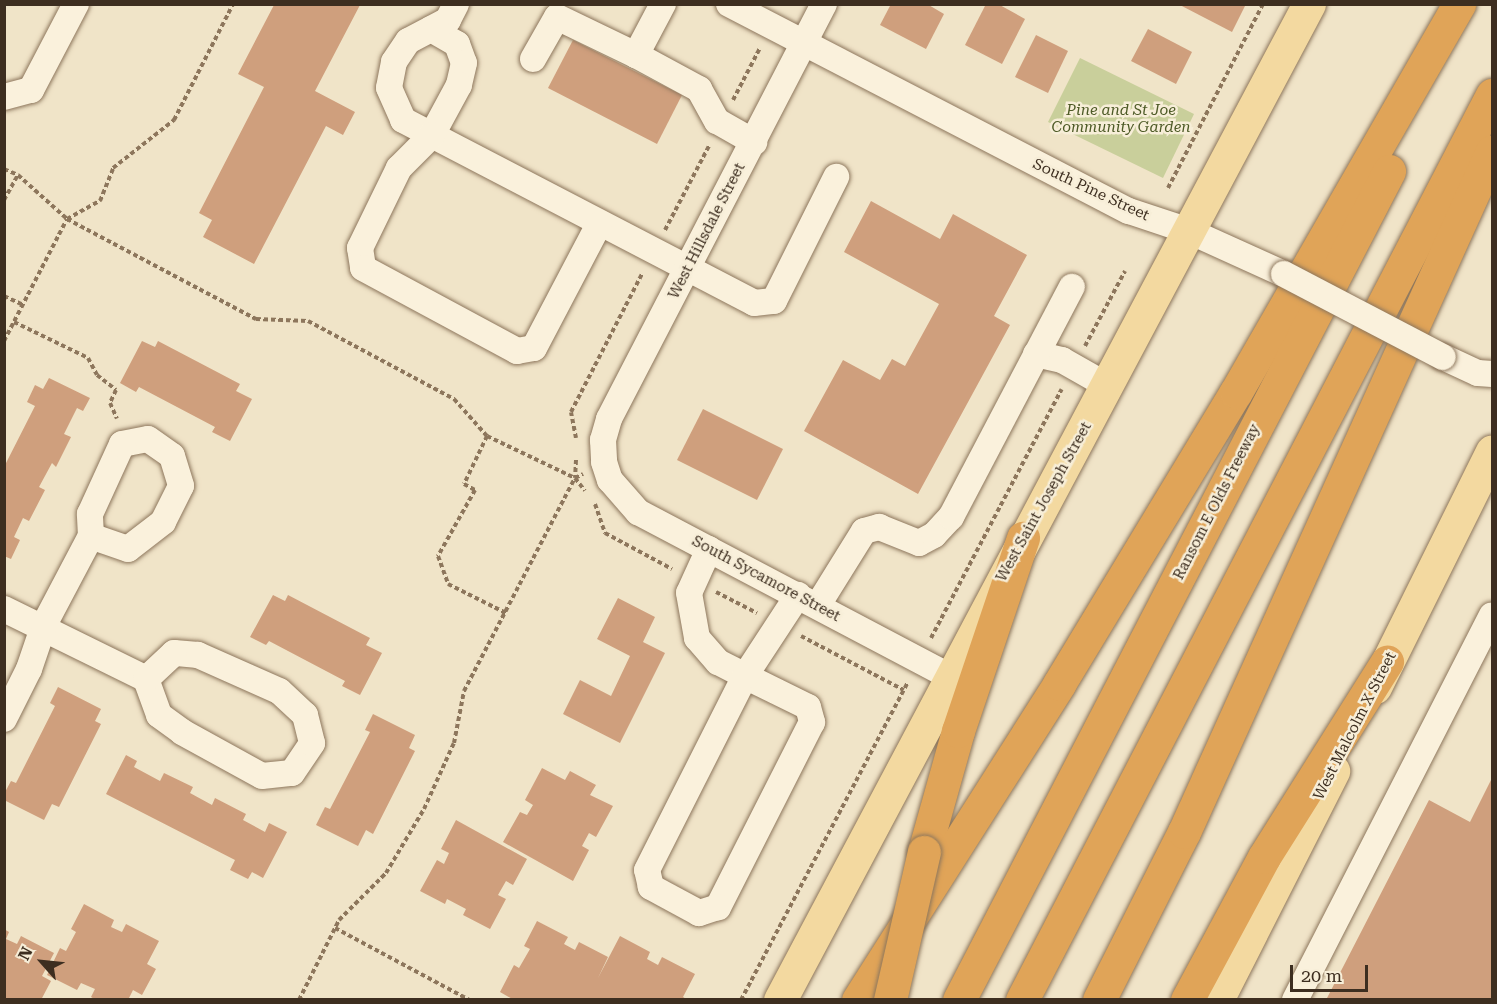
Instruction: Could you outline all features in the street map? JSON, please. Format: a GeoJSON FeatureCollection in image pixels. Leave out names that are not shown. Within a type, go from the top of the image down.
{"type":"FeatureCollection","features":[{"type":"Feature","properties":{"kind":"highway"},"geometry":{"type":"LineString","coordinates":[[858,999],[1059,684],[1242,382],[1459,4]]}},
{"type":"Feature","properties":{"kind":"highway","name":"Ransom E Olds Freeway"},"geometry":{"type":"LineString","coordinates":[[959,999],[1475,4]]}},
{"type":"Feature","properties":{"kind":"highway"},"geometry":{"type":"LineString","coordinates":[[1022,999],[1492,95]]}},
{"type":"Feature","properties":{"kind":"highway"},"geometry":{"type":"LineString","coordinates":[[1099,999],[1184,832],[1492,151]]}},
{"type":"Feature","properties":{"kind":"highway"},"geometry":{"type":"LineString","coordinates":[[890,999],[924,852],[958,731],[1023,538]]}},
{"type":"Feature","properties":{"kind":"highway"},"geometry":{"type":"LineString","coordinates":[[1187,999],[1264,857],[1388,662]]}},
{"type":"Feature","properties":{"kind":"main road","name":"West Saint Joseph Street"},"geometry":{"type":"LineString","coordinates":[[780,999],[949,675],[1108,386],[1309,4]]}},
{"type":"Feature","properties":{"kind":"main road","name":"West Malcolm X Street"},"geometry":{"type":"LineString","coordinates":[[1217,999],[1492,451]]}},
{"type":"Feature","properties":{"kind":"street"},"geometry":{"type":"LineString","coordinates":[[4,97],[31,90],[76,4]]}},
{"type":"Feature","properties":{"kind":"street"},"geometry":{"type":"LineString","coordinates":[[456,4],[448,20],[408,41],[394,62],[389,88],[403,120],[754,303],[774,301],[836,177]]}},
{"type":"Feature","properties":{"kind":"street"},"geometry":{"type":"LineString","coordinates":[[636,55],[663,4]]}},
{"type":"Feature","properties":{"kind":"street","name":"South Pine Street"},"geometry":{"type":"LineString","coordinates":[[729,4],[1129,211],[1189,231],[1284,274],[1443,357],[1478,373],[1492,374]]}},
{"type":"Feature","properties":{"kind":"street","name":"West Hillsdale Street"},"geometry":{"type":"LineString","coordinates":[[604,462],[603,440],[609,419],[824,4]]}},
{"type":"Feature","properties":{"kind":"street"},"geometry":{"type":"LineString","coordinates":[[534,59],[556,17],[636,55],[699,89],[721,123],[754,142]]}},
{"type":"Feature","properties":{"kind":"street"},"geometry":{"type":"LineString","coordinates":[[431,29],[457,44],[464,63],[459,85],[432,135],[399,168],[360,248],[363,267],[517,351],[534,348],[599,224]]}},
{"type":"Feature","properties":{"kind":"street"},"geometry":{"type":"LineString","coordinates":[[709,549],[689,593],[697,638],[718,662],[745,676],[808,707],[812,722],[718,907],[699,913],[651,887],[647,870],[745,676],[780,626],[808,600],[864,531],[879,527],[919,543],[934,535],[951,517],[1072,287]]}},
{"type":"Feature","properties":{"kind":"street"},"geometry":{"type":"LineString","coordinates":[[1036,354],[1062,360],[1108,386]]}},
{"type":"Feature","properties":{"kind":"street","name":"South Sycamore Street"},"geometry":{"type":"LineString","coordinates":[[604,462],[610,480],[638,512],[949,675]]}},
{"type":"Feature","properties":{"kind":"street"},"geometry":{"type":"LineString","coordinates":[[4,719],[29,669],[44,625],[91,536]]}},
{"type":"Feature","properties":{"kind":"street"},"geometry":{"type":"LineString","coordinates":[[4,609],[44,625],[146,679],[159,715],[182,732],[262,776],[292,773],[312,743],[306,715],[279,691],[198,655],[174,653],[146,679]]}},
{"type":"Feature","properties":{"kind":"street"},"geometry":{"type":"LineString","coordinates":[[1295,999],[1492,615]]}},
{"type":"Feature","properties":{"kind":"path"},"geometry":{"type":"LineString","coordinates":[[4,341],[67,219],[100,201],[113,168],[174,120],[233,4]]}},
{"type":"Feature","properties":{"kind":"path"},"geometry":{"type":"LineString","coordinates":[[1168,188],[1263,4]]}},
{"type":"Feature","properties":{"kind":"path"},"geometry":{"type":"LineString","coordinates":[[299,999],[335,928],[386,873],[424,809],[454,743],[464,691],[575,478],[576,439],[571,412],[771,26]]}},
{"type":"Feature","properties":{"kind":"path"},"geometry":{"type":"LineString","coordinates":[[4,169],[18,175],[67,219],[256,319],[308,321],[454,399],[487,436],[575,478],[595,504],[605,533],[904,690]]}},
{"type":"Feature","properties":{"kind":"path"},"geometry":{"type":"LineString","coordinates":[[4,201],[18,175]]}},
{"type":"Feature","properties":{"kind":"path"},"geometry":{"type":"LineString","coordinates":[[4,296],[23,305]]}},
{"type":"Feature","properties":{"kind":"path"},"geometry":{"type":"LineString","coordinates":[[14,322],[88,358],[97,375],[116,390],[110,404],[118,422]]}},
{"type":"Feature","properties":{"kind":"path"},"geometry":{"type":"LineString","coordinates":[[487,436],[464,484],[476,490],[438,556],[448,584],[506,613]]}},
{"type":"Feature","properties":{"kind":"path"},"geometry":{"type":"LineString","coordinates":[[575,478],[604,462]]}},
{"type":"Feature","properties":{"kind":"path"},"geometry":{"type":"LineString","coordinates":[[335,928],[469,999]]}},
{"type":"Feature","properties":{"kind":"green space","name":"Pine and St Joe Community Garden"},"geometry":{"type":"Polygon","coordinates":[[[1080,58],[1194,114],[1163,178],[1048,122],[1080,58]]]}},
{"type":"Feature","properties":{"kind":"building"},"geometry":{"type":"Polygon","coordinates":[[[891,4],[927,4],[944,14],[926,49],[880,25],[891,4]]]}},
{"type":"Feature","properties":{"kind":"building"},"geometry":{"type":"Polygon","coordinates":[[[986,4],[998,4],[1025,19],[1002,64],[965,45],[986,4]]]}},
{"type":"Feature","properties":{"kind":"building"},"geometry":{"type":"Polygon","coordinates":[[[1178,4],[1242,4],[1245,6],[1232,32],[1178,4]]]}},
{"type":"Feature","properties":{"kind":"building"},"geometry":{"type":"Polygon","coordinates":[[[274,5],[360,5],[315,91],[355,112],[343,135],[326,126],[254,264],[203,237],[212,220],[199,213],[264,87],[238,74],[274,5]]]}},
{"type":"Feature","properties":{"kind":"building"},"geometry":{"type":"Polygon","coordinates":[[[1148,29],[1192,52],[1176,84],[1131,61],[1148,29]]]}},
{"type":"Feature","properties":{"kind":"building"},"geometry":{"type":"Polygon","coordinates":[[[1036,35],[1068,51],[1048,93],[1015,77],[1036,35]]]}},
{"type":"Feature","properties":{"kind":"building"},"geometry":{"type":"Polygon","coordinates":[[[573,40],[682,95],[657,144],[548,88],[573,40]]]}},
{"type":"Feature","properties":{"kind":"building"},"geometry":{"type":"Polygon","coordinates":[[[871,201],[940,239],[953,214],[1027,255],[994,316],[1010,325],[918,494],[804,431],[843,360],[880,380],[892,359],[905,366],[939,304],[844,252],[871,201]]]}},
{"type":"Feature","properties":{"kind":"building"},"geometry":{"type":"Polygon","coordinates":[[[142,341],[155,347],[158,341],[240,384],[236,391],[252,399],[230,441],[212,432],[215,427],[139,387],[136,392],[120,383],[142,341]]]}},
{"type":"Feature","properties":{"kind":"building"},"geometry":{"type":"Polygon","coordinates":[[[49,378],[90,398],[83,411],[77,408],[64,434],[71,437],[56,467],[52,463],[39,487],[45,490],[29,521],[23,518],[14,537],[20,540],[11,559],[4,556],[4,467],[35,406],[27,402],[35,385],[43,389],[49,378]]]}},
{"type":"Feature","properties":{"kind":"building"},"geometry":{"type":"Polygon","coordinates":[[[703,409],[783,449],[757,500],[677,460],[703,409]]]}},
{"type":"Feature","properties":{"kind":"building"},"geometry":{"type":"Polygon","coordinates":[[[273,595],[285,601],[288,595],[370,638],[366,645],[382,653],[360,695],[342,686],[345,681],[269,641],[266,645],[250,637],[273,595]]]}},
{"type":"Feature","properties":{"kind":"building"},"geometry":{"type":"Polygon","coordinates":[[[618,598],[655,617],[643,642],[665,653],[620,743],[563,714],[580,680],[611,696],[630,656],[597,639],[618,598]]]}},
{"type":"Feature","properties":{"kind":"building"},"geometry":{"type":"Polygon","coordinates":[[[58,687],[101,709],[95,721],[101,724],[59,807],[52,804],[44,820],[4,800],[4,794],[11,781],[16,783],[55,706],[50,703],[58,687]]]}},
{"type":"Feature","properties":{"kind":"building"},"geometry":{"type":"Polygon","coordinates":[[[373,714],[415,735],[409,748],[415,751],[373,834],[366,830],[358,846],[316,825],[325,807],[330,809],[370,732],[365,730],[373,714]]]}},
{"type":"Feature","properties":{"kind":"building"},"geometry":{"type":"Polygon","coordinates":[[[126,755],[137,761],[134,767],[160,781],[164,773],[193,787],[190,793],[212,805],[215,798],[246,814],[243,820],[265,832],[269,823],[287,832],[263,878],[252,872],[248,879],[230,870],[235,860],[106,794],[126,755]]]}},
{"type":"Feature","properties":{"kind":"building"},"geometry":{"type":"Polygon","coordinates":[[[542,768],[565,780],[570,771],[596,785],[590,795],[613,806],[596,837],[589,833],[582,846],[589,850],[573,881],[503,842],[520,812],[527,815],[533,805],[525,800],[542,768]]]}},
{"type":"Feature","properties":{"kind":"building"},"geometry":{"type":"Polygon","coordinates":[[[1492,778],[1492,1000],[1326,1000],[1429,800],[1470,822],[1492,778]]]}},
{"type":"Feature","properties":{"kind":"building"},"geometry":{"type":"Polygon","coordinates":[[[456,820],[527,859],[513,885],[506,881],[498,895],[506,899],[490,929],[463,915],[466,909],[447,899],[445,904],[420,891],[437,860],[444,864],[449,853],[441,849],[456,820]]]}},
{"type":"Feature","properties":{"kind":"building"},"geometry":{"type":"Polygon","coordinates":[[[84,904],[114,920],[111,927],[122,932],[126,924],[159,941],[147,964],[156,969],[142,995],[133,990],[128,1000],[96,1000],[91,997],[95,989],[81,983],[77,990],[47,975],[60,948],[66,951],[76,932],[71,929],[84,904]]]}},
{"type":"Feature","properties":{"kind":"building"},"geometry":{"type":"Polygon","coordinates":[[[537,921],[568,937],[564,944],[575,950],[579,942],[608,957],[598,978],[620,936],[650,952],[647,959],[658,965],[662,957],[695,974],[683,997],[688,1000],[514,1000],[500,992],[514,965],[519,968],[530,949],[524,946],[537,921]]]}},
{"type":"Feature","properties":{"kind":"building"},"geometry":{"type":"Polygon","coordinates":[[[4,929],[9,932],[6,939],[17,944],[21,936],[54,953],[42,976],[51,981],[41,1000],[4,1000],[4,929]]]}}]}
